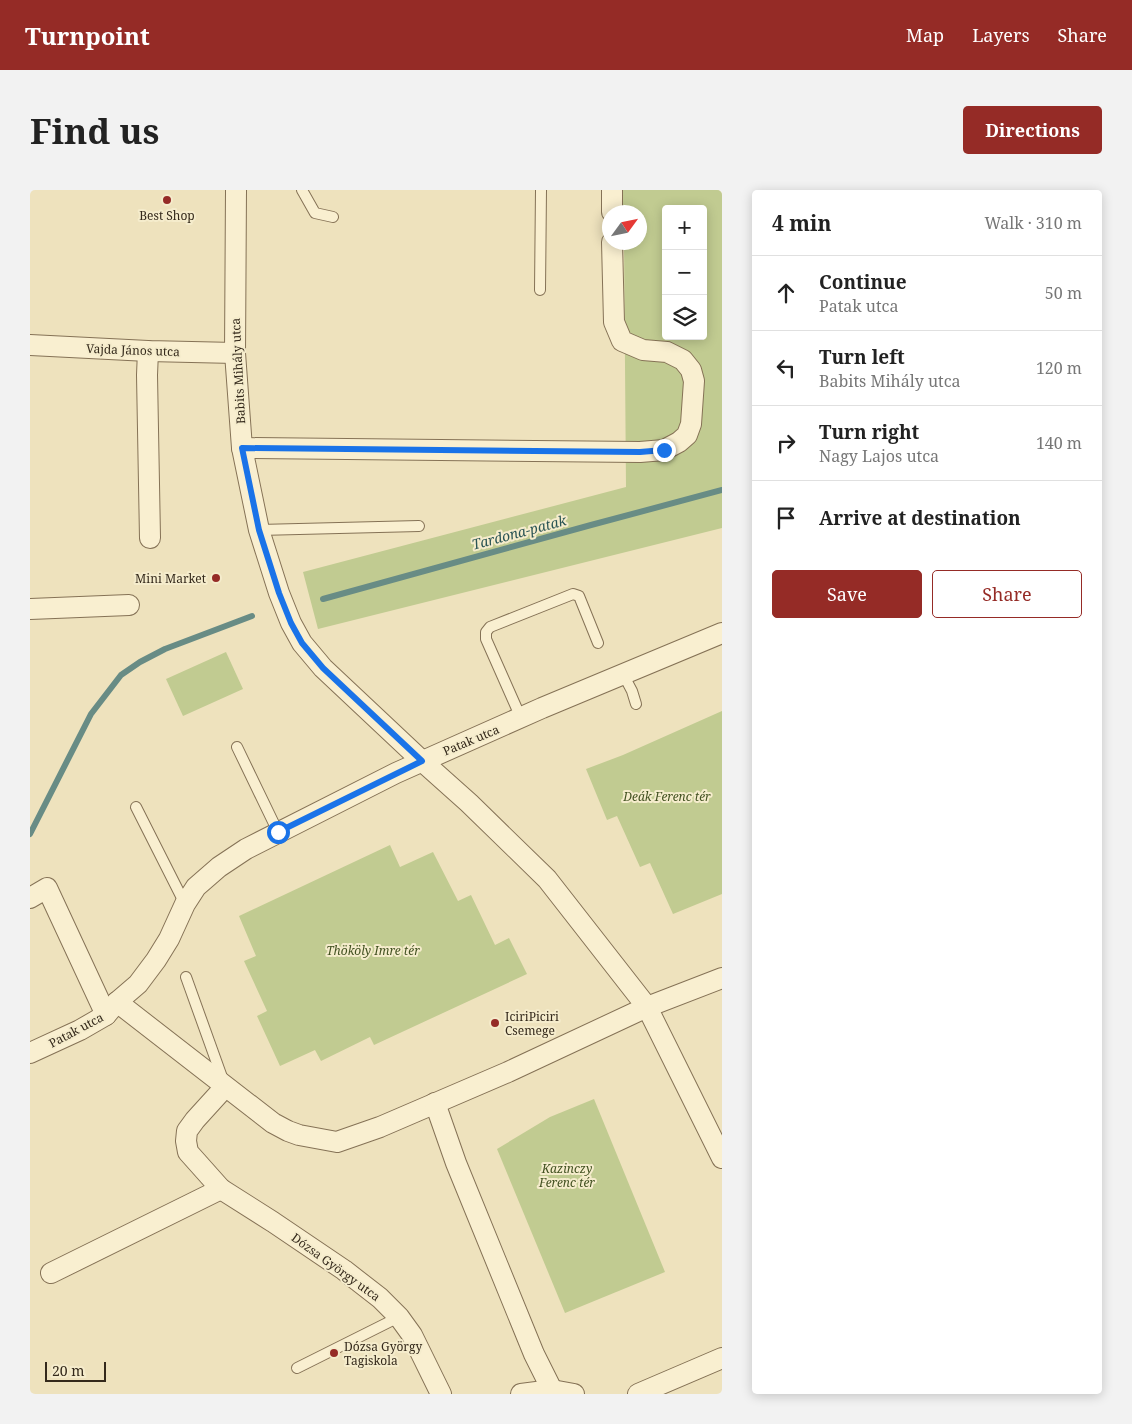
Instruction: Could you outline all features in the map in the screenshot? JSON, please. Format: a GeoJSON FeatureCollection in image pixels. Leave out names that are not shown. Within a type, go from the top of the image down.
{"type":"FeatureCollection","features":[{"type":"Feature","properties":{"kind":"street","name":"Babits Mihály utca"},"geometry":{"type":"LineString","coordinates":[[236,190],[235,353],[242,448],[259,530],[279,593],[291,623],[302,643],[323,668],[422,761]]}},
{"type":"Feature","properties":{"kind":"street"},"geometry":{"type":"LineString","coordinates":[[612,190],[612,205]]}},
{"type":"Feature","properties":{"kind":"street"},"geometry":{"type":"LineString","coordinates":[[242,448],[640,452],[664,450],[680,442],[687,435],[691,424],[694,381],[691,370],[683,360],[667,352],[642,350],[622,341],[614,322],[612,250]]}},
{"type":"Feature","properties":{"kind":"street","name":"Vajda János utca"},"geometry":{"type":"LineString","coordinates":[[30,345],[235,353]]}},
{"type":"Feature","properties":{"kind":"street"},"geometry":{"type":"LineString","coordinates":[[148,351],[146,375],[150,538]]}},
{"type":"Feature","properties":{"kind":"street"},"geometry":{"type":"LineString","coordinates":[[30,610],[129,605]]}},
{"type":"Feature","properties":{"kind":"street","name":"Patak utca"},"geometry":{"type":"LineString","coordinates":[[30,1053],[80,1030],[111,1009],[138,984],[169,939],[185,904],[196,888],[219,867],[246,850],[278,832],[422,761],[722,633]]}},
{"type":"Feature","properties":{"kind":"street"},"geometry":{"type":"LineString","coordinates":[[422,761],[469,803],[547,879],[647,1007],[722,1158]]}},
{"type":"Feature","properties":{"kind":"street"},"geometry":{"type":"LineString","coordinates":[[30,898],[47,888],[111,1009],[226,1087],[273,1123],[299,1135],[337,1142],[380,1128],[508,1072],[647,1007],[722,978]]}},
{"type":"Feature","properties":{"kind":"street","name":"Dózsa György utca"},"geometry":{"type":"LineString","coordinates":[[226,1087],[187,1131],[188,1152],[221,1189],[344,1270],[380,1298],[399,1317],[412,1335],[442,1394]]}},
{"type":"Feature","properties":{"kind":"street"},"geometry":{"type":"LineString","coordinates":[[435,1103],[456,1162],[534,1354],[552,1390]]}},
{"type":"Feature","properties":{"kind":"street"},"geometry":{"type":"LineString","coordinates":[[52,1273],[221,1189]]}},
{"type":"Feature","properties":{"kind":"street"},"geometry":{"type":"LineString","coordinates":[[638,1394],[722,1358]]}},
{"type":"Feature","properties":{"kind":"street"},"geometry":{"type":"LineString","coordinates":[[521,1394],[552,1390],[574,1394]]}},
{"type":"Feature","properties":{"kind":"lane"},"geometry":{"type":"LineString","coordinates":[[302,190],[315,213],[333,216]]}},
{"type":"Feature","properties":{"kind":"lane"},"geometry":{"type":"LineString","coordinates":[[540,290],[542,190]]}},
{"type":"Feature","properties":{"kind":"lane"},"geometry":{"type":"LineString","coordinates":[[259,530],[419,526]]}},
{"type":"Feature","properties":{"kind":"lane"},"geometry":{"type":"LineString","coordinates":[[521,718],[486,639],[486,632],[490,627],[576,594],[579,596],[598,643]]}},
{"type":"Feature","properties":{"kind":"lane"},"geometry":{"type":"LineString","coordinates":[[624,674],[636,704]]}},
{"type":"Feature","properties":{"kind":"lane"},"geometry":{"type":"LineString","coordinates":[[237,746],[278,832]]}},
{"type":"Feature","properties":{"kind":"lane"},"geometry":{"type":"LineString","coordinates":[[136,807],[185,904]]}},
{"type":"Feature","properties":{"kind":"lane"},"geometry":{"type":"LineString","coordinates":[[186,977],[226,1087]]}},
{"type":"Feature","properties":{"kind":"lane"},"geometry":{"type":"LineString","coordinates":[[297,1368],[399,1317]]}},
{"type":"Feature","properties":{"kind":"green space"},"geometry":{"type":"Polygon","coordinates":[[[623,190],[722,190],[722,528],[318,629],[303,572],[626,487],[624,250],[647,250],[647,205],[623,205],[623,190]]]}},
{"type":"Feature","properties":{"kind":"green space"},"geometry":{"type":"Polygon","coordinates":[[[226,652],[243,689],[183,716],[166,679],[226,652]]]}},
{"type":"Feature","properties":{"kind":"green space","name":"Deák Ferenc tér"},"geometry":{"type":"Polygon","coordinates":[[[722,711],[722,894],[673,914],[650,863],[640,867],[617,816],[607,820],[586,769],[623,755],[722,711]]]}},
{"type":"Feature","properties":{"kind":"green space","name":"Thököly Imre tér"},"geometry":{"type":"Polygon","coordinates":[[[390,845],[400,867],[433,852],[458,901],[471,895],[495,945],[509,938],[527,974],[374,1045],[370,1037],[321,1061],[315,1050],[280,1066],[257,1016],[267,1011],[244,961],[256,956],[239,916],[390,845]]]}},
{"type":"Feature","properties":{"kind":"green space","name":"Kazinczy Ferenc tér"},"geometry":{"type":"Polygon","coordinates":[[[594,1099],[665,1272],[565,1313],[497,1149],[550,1117],[594,1099]]]}},
{"type":"Feature","properties":{"kind":"waterway","name":"Tardona-patak"},"geometry":{"type":"LineString","coordinates":[[323,599],[722,490]]}},
{"type":"Feature","properties":{"kind":"waterway","name":"Tardona-patak"},"geometry":{"type":"LineString","coordinates":[[30,834],[91,714],[121,675],[140,662],[165,649],[252,616]]}},
{"type":"Feature","properties":{"kind":"place","name":"Best Shop"},"geometry":{"type":"Point","coordinates":[167,200]}},
{"type":"Feature","properties":{"kind":"place","name":"Mini Market"},"geometry":{"type":"Point","coordinates":[216,578]}},
{"type":"Feature","properties":{"kind":"place","name":"IciriPiciri Csemege"},"geometry":{"type":"Point","coordinates":[495,1023]}},
{"type":"Feature","properties":{"kind":"place","name":"Dózsa György Tagiskola"},"geometry":{"type":"Point","coordinates":[334,1353]}},
{"type":"Feature","properties":{"kind":"route"},"geometry":{"type":"LineString","coordinates":[[278,832],[422,761],[323,668],[302,643],[291,623],[279,593],[259,530],[242,448],[640,452],[664,450]]}}]}
